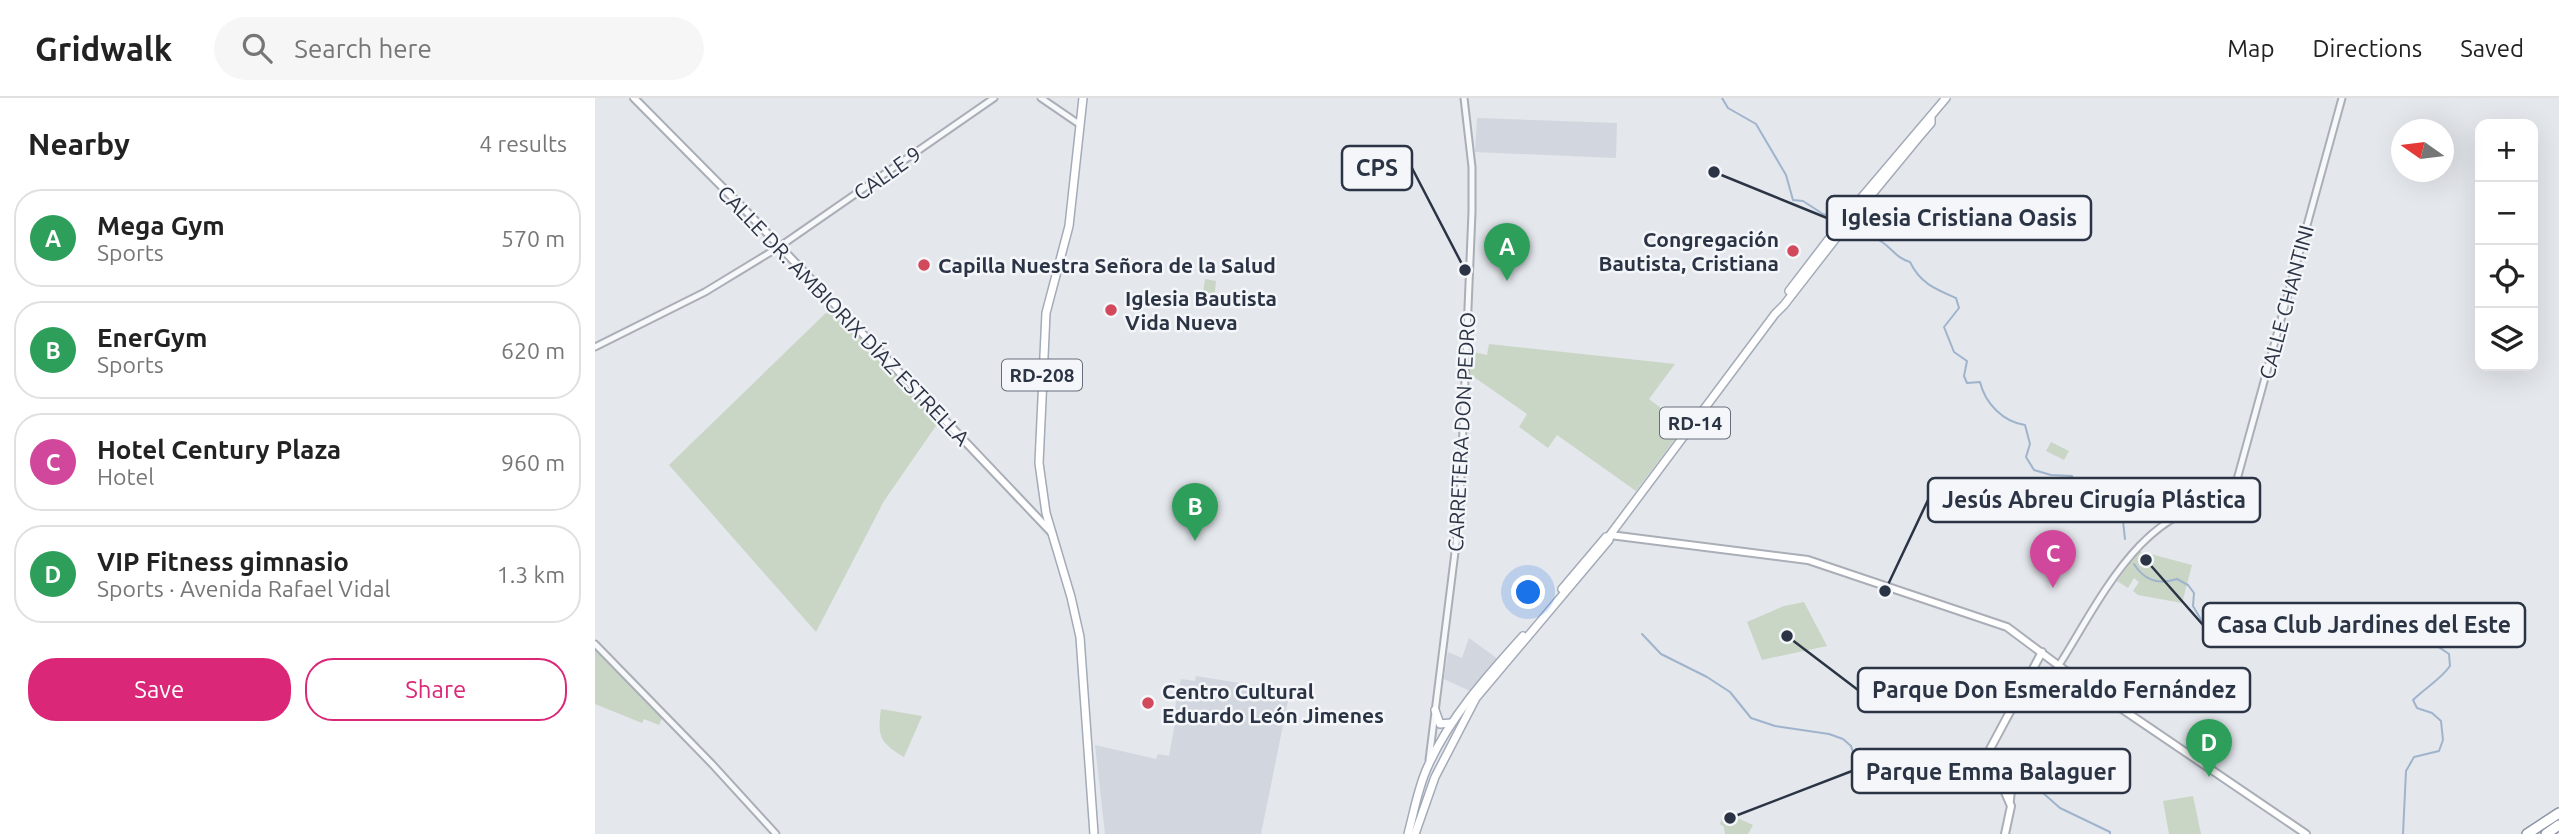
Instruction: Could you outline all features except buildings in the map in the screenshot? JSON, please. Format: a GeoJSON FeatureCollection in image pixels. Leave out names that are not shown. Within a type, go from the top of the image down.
{"type":"FeatureCollection","features":[{"type":"Feature","properties":{"kind":"highway"},"geometry":{"type":"LineString","coordinates":[[2527,834],[2559,813]]}},
{"type":"Feature","properties":{"kind":"highway"},"geometry":{"type":"LineString","coordinates":[[2546,834],[2559,825]]}},
{"type":"Feature","properties":{"kind":"main road","name":"CALLE DR. AMBIORIX DÍAZ ESTRELLA"},"geometry":{"type":"LineString","coordinates":[[634,98],[1052,533]]}},
{"type":"Feature","properties":{"kind":"main road","name":"RD-208"},"geometry":{"type":"LineString","coordinates":[[1083,98],[1069,226],[1050,295],[1045,326],[1038,463],[1046,513],[1080,638],[1094,834]]}},
{"type":"Feature","properties":{"kind":"main road","name":"RD-14"},"geometry":{"type":"LineString","coordinates":[[1408,834],[1432,751],[1451,723],[1597,556],[1779,309],[1781,302],[1946,98]]}},
{"type":"Feature","properties":{"kind":"main road"},"geometry":{"type":"LineString","coordinates":[[1610,535],[1808,560],[2007,627],[2059,666],[2306,834]]}},
{"type":"Feature","properties":{"kind":"main road"},"geometry":{"type":"LineString","coordinates":[[2010,802],[1990,754],[1991,744],[2042,652]]}},
{"type":"Feature","properties":{"kind":"main road","name":"RD-14"},"geometry":{"type":"LineString","coordinates":[[1415,834],[1430,790],[1478,692]]}},
{"type":"Feature","properties":{"kind":"main road"},"geometry":{"type":"LineString","coordinates":[[1435,710],[1452,745]]}},
{"type":"Feature","properties":{"kind":"main road"},"geometry":{"type":"LineString","coordinates":[[1440,723],[1451,723]]}},
{"type":"Feature","properties":{"kind":"main road"},"geometry":{"type":"LineString","coordinates":[[1432,751],[1441,756],[1448,753]]}},
{"type":"Feature","properties":{"kind":"main road"},"geometry":{"type":"LineString","coordinates":[[1994,766],[2027,774],[2012,784],[2011,816],[2005,834]]}},
{"type":"Feature","properties":{"kind":"street","name":"CALLE 9"},"geometry":{"type":"LineString","coordinates":[[595,347],[705,292],[779,247],[994,98]]}},
{"type":"Feature","properties":{"kind":"street"},"geometry":{"type":"LineString","coordinates":[[1041,98],[1079,124]]}},
{"type":"Feature","properties":{"kind":"street","name":"CARRETERA DON PEDRO"},"geometry":{"type":"LineString","coordinates":[[1432,751],[1458,533],[1462,464],[1472,212],[1472,167],[1464,98]]}},
{"type":"Feature","properties":{"kind":"street","name":"CALLE CHANTINI"},"geometry":{"type":"LineString","coordinates":[[2059,666],[2125,563],[2151,535],[2173,519],[2210,507],[2230,505],[2342,98]]}},
{"type":"Feature","properties":{"kind":"street"},"geometry":{"type":"LineString","coordinates":[[595,644],[776,834]]}},
{"type":"Feature","properties":{"kind":"shaded area"},"geometry":{"type":"Polygon","coordinates":[[[1477,118],[1617,123],[1616,158],[1475,152],[1477,118]]]}},
{"type":"Feature","properties":{"kind":"shaded area"},"geometry":{"type":"Polygon","coordinates":[[[1469,638],[1499,660],[1472,692],[1444,679],[1448,652],[1462,658],[1469,638]]]}},
{"type":"Feature","properties":{"kind":"shaded area"},"geometry":{"type":"Polygon","coordinates":[[[1196,676],[1290,691],[1261,834],[1105,834],[1095,745],[1156,759],[1158,754],[1169,756],[1175,723],[1172,722],[1181,679],[1195,681],[1196,676]]]}},
{"type":"Feature","properties":{"kind":"green space"},"geometry":{"type":"Polygon","coordinates":[[[1205,279],[1216,281],[1214,301],[1202,299],[1205,279]]]}},
{"type":"Feature","properties":{"kind":"green space"},"geometry":{"type":"Polygon","coordinates":[[[833,306],[940,420],[884,501],[816,632],[669,465],[833,306]]]}},
{"type":"Feature","properties":{"kind":"green space"},"geometry":{"type":"Polygon","coordinates":[[[1489,344],[1675,364],[1649,399],[1666,412],[1660,422],[1678,435],[1636,491],[1557,435],[1548,448],[1519,427],[1527,414],[1468,373],[1469,351],[1487,355],[1489,344]]]}},
{"type":"Feature","properties":{"kind":"green space"},"geometry":{"type":"Polygon","coordinates":[[[2051,442],[2069,451],[2064,460],[2046,451],[2051,442]]]}},
{"type":"Feature","properties":{"kind":"green space"},"geometry":{"type":"Polygon","coordinates":[[[2139,551],[2192,565],[2182,603],[2138,595],[2133,591],[2139,582],[2134,578],[2128,588],[2117,581],[2139,551]]]}},
{"type":"Feature","properties":{"kind":"green space"},"geometry":{"type":"Polygon","coordinates":[[[1804,602],[1827,646],[1762,660],[1747,622],[1784,606],[1804,602]]]}},
{"type":"Feature","properties":{"kind":"green space"},"geometry":{"type":"Polygon","coordinates":[[[595,648],[662,718],[659,725],[644,719],[642,723],[595,704],[595,648]]]}},
{"type":"Feature","properties":{"kind":"green space"},"geometry":{"type":"Polygon","coordinates":[[[881,709],[922,716],[904,757],[882,738],[881,709]]]}},
{"type":"Feature","properties":{"kind":"green space"},"geometry":{"type":"Polygon","coordinates":[[[2193,796],[2201,834],[2169,834],[2163,801],[2193,796]]]}},
{"type":"Feature","properties":{"kind":"green space"},"geometry":{"type":"Polygon","coordinates":[[[1724,812],[1753,825],[1748,834],[1725,834],[1724,827],[1720,824],[1724,812]]]}},
{"type":"Feature","properties":{"kind":"waterway"},"geometry":{"type":"LineString","coordinates":[[1722,98],[1728,108],[1756,124],[1786,175],[1793,200],[1803,201],[1823,214],[1839,219]]}},
{"type":"Feature","properties":{"kind":"waterway"},"geometry":{"type":"LineString","coordinates":[[1850,225],[1886,245],[1910,262],[1918,275],[1929,284],[1956,298],[1959,308],[1944,327],[1954,352],[1967,361],[1964,376],[1967,383],[1980,382],[1986,397],[2002,416],[2025,425],[2030,444],[2026,457],[2034,470],[2051,475],[2072,476],[2081,488],[2083,505],[2095,517],[2112,506],[2118,508],[2125,539]]}},
{"type":"Feature","properties":{"kind":"waterway"},"geometry":{"type":"LineString","coordinates":[[2134,564],[2142,574],[2153,580],[2177,579],[2188,585],[2194,593],[2193,606],[2206,628],[2241,633],[2273,626],[2301,630],[2310,625],[2328,625],[2353,640],[2396,632],[2427,640],[2449,654],[2450,666],[2413,700],[2417,708],[2432,713],[2441,721],[2443,740],[2439,751],[2414,757],[2406,771],[2403,834]]}},
{"type":"Feature","properties":{"kind":"waterway"},"geometry":{"type":"LineString","coordinates":[[1642,634],[1661,654],[1730,692],[1751,718],[1775,726],[1829,734],[1843,739],[1851,746],[1859,771],[1863,775],[1883,781],[1989,784]]}},
{"type":"Feature","properties":{"kind":"waterway"},"geometry":{"type":"LineString","coordinates":[[2015,787],[2043,793],[2060,808],[2110,834]]}},
{"type":"Feature","properties":{"kind":"place","name":"Iglesia Cristiana Oasis"},"geometry":{"type":"Point","coordinates":[1714,172]}},
{"type":"Feature","properties":{"kind":"place","name":"Congregación Bautista, Cristiana"},"geometry":{"type":"Point","coordinates":[1793,251]}},
{"type":"Feature","properties":{"kind":"place","name":"Capilla Nuestra Señora de la Salud"},"geometry":{"type":"Point","coordinates":[924,265]}},
{"type":"Feature","properties":{"kind":"place","name":"CPS"},"geometry":{"type":"Point","coordinates":[1465,270]}},
{"type":"Feature","properties":{"kind":"place","name":"Mega Gym"},"geometry":{"type":"Point","coordinates":[1507,281]}},
{"type":"Feature","properties":{"kind":"place","name":"Iglesia Bautista Vida Nueva"},"geometry":{"type":"Point","coordinates":[1111,310]}},
{"type":"Feature","properties":{"kind":"place","name":"EnerGym"},"geometry":{"type":"Point","coordinates":[1195,541]}},
{"type":"Feature","properties":{"kind":"place","name":"Casa Club Jardines del Este"},"geometry":{"type":"Point","coordinates":[2146,560]}},
{"type":"Feature","properties":{"kind":"place","name":"Hotel Century Plaza"},"geometry":{"type":"Point","coordinates":[2053,588]}},
{"type":"Feature","properties":{"kind":"place","name":"Jesús Abreu Cirugía Plástica"},"geometry":{"type":"Point","coordinates":[1885,591]}},
{"type":"Feature","properties":{"kind":"place","name":"Parque Don Esmeraldo Fernández"},"geometry":{"type":"Point","coordinates":[1787,636]}},
{"type":"Feature","properties":{"kind":"place","name":"Centro Cultural Eduardo León Jimenes"},"geometry":{"type":"Point","coordinates":[1148,703]}},
{"type":"Feature","properties":{"kind":"place","name":"VIP Fitness gimnasio"},"geometry":{"type":"Point","coordinates":[2209,777]}},
{"type":"Feature","properties":{"kind":"place","name":"Parque Emma Balaguer"},"geometry":{"type":"Point","coordinates":[1730,818]}}]}
